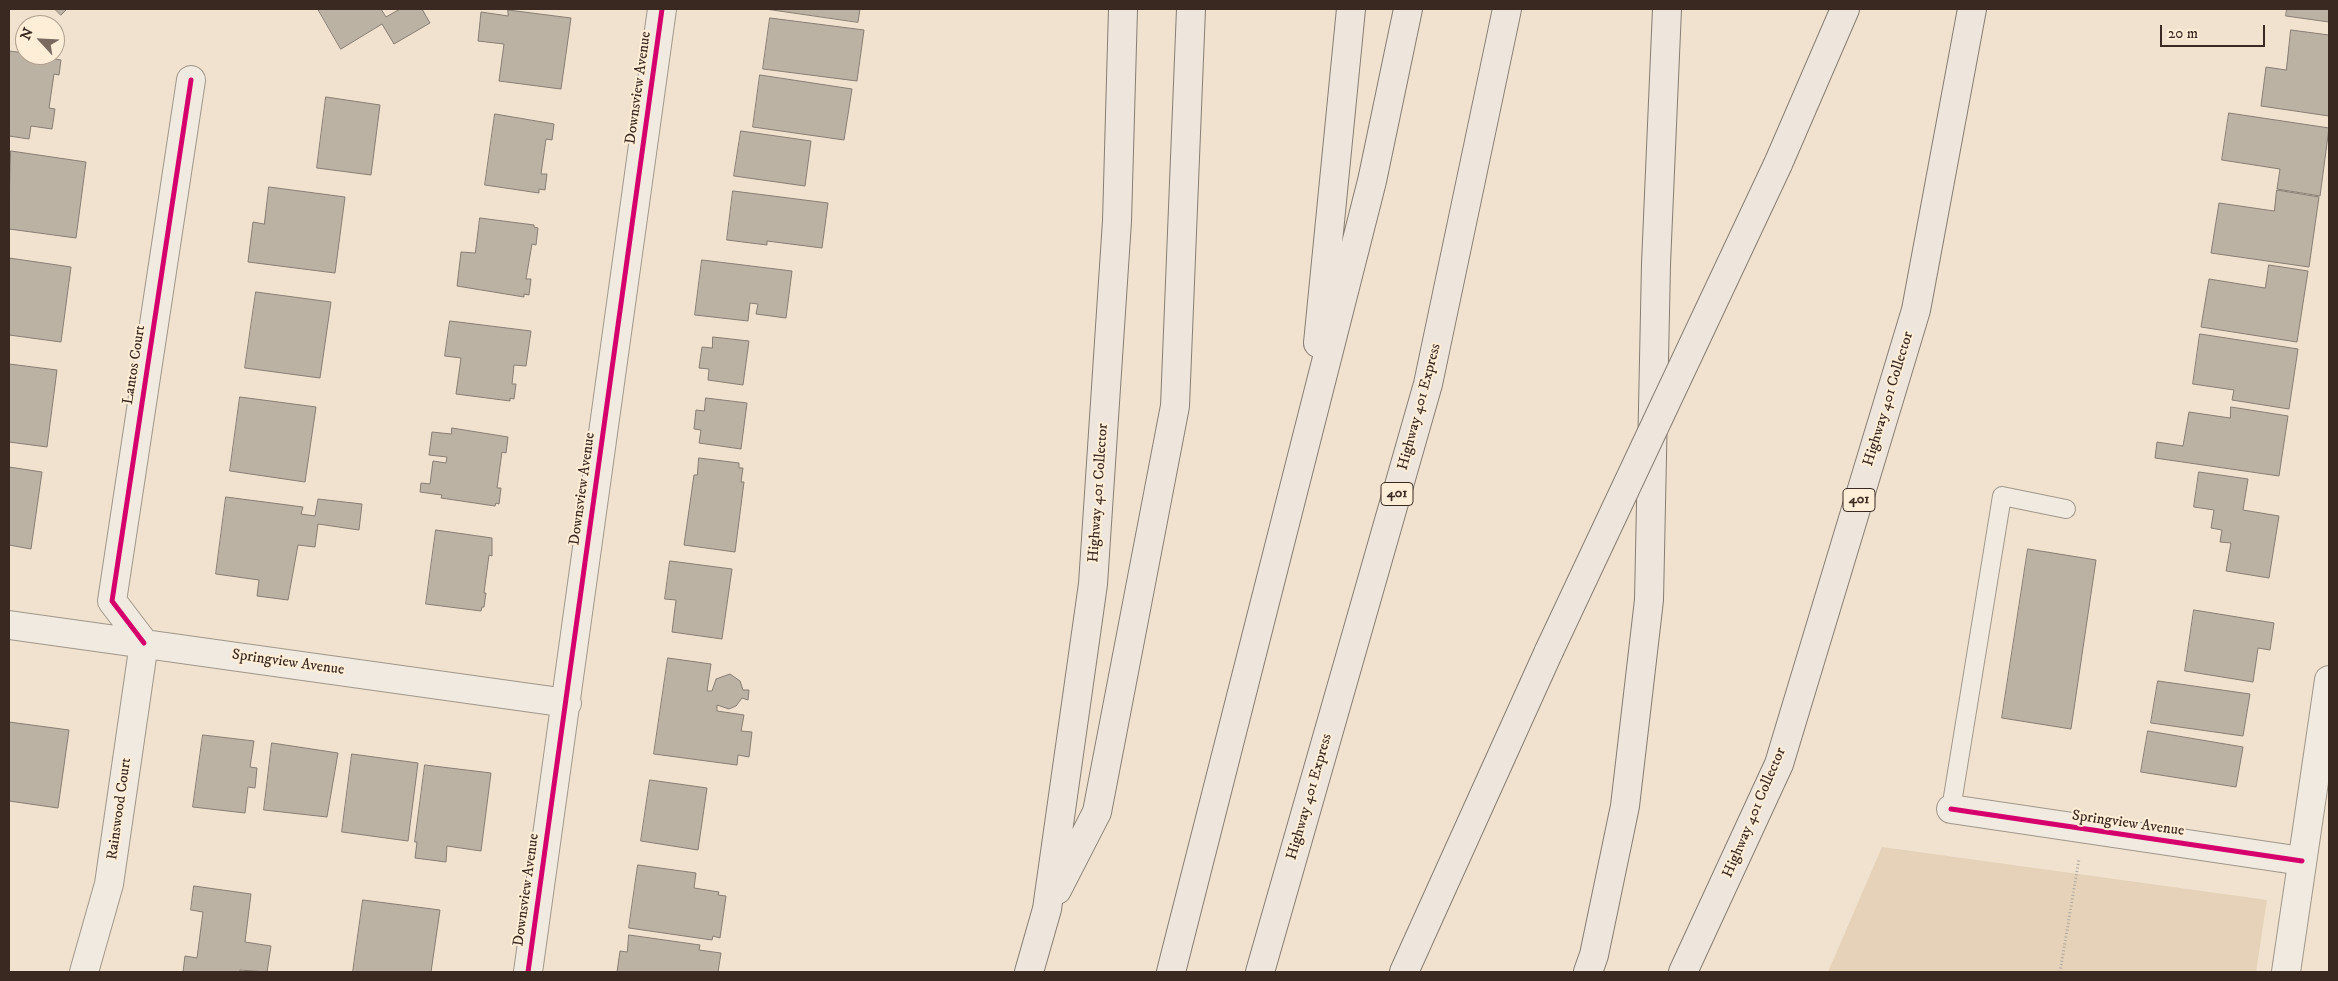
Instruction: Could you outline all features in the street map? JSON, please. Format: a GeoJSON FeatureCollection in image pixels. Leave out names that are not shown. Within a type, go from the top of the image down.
{"type":"FeatureCollection","features":[{"type":"Feature","properties":{"kind":"highway","name":"Highway 401 Collector"},"geometry":{"type":"LineString","coordinates":[[1029,972],[1047,910],[1093,584],[1117,221],[1123,9]]}},
{"type":"Feature","properties":{"kind":"highway"},"geometry":{"type":"LineString","coordinates":[[1047,910],[1097,812],[1175,406],[1191,9]]}},
{"type":"Feature","properties":{"kind":"highway"},"geometry":{"type":"LineString","coordinates":[[1308,438],[1351,9]]}},
{"type":"Feature","properties":{"kind":"highway"},"geometry":{"type":"LineString","coordinates":[[1171,972],[1372,181],[1408,9]]}},
{"type":"Feature","properties":{"kind":"highway","name":"Highway 401 Express"},"geometry":{"type":"LineString","coordinates":[[1260,972],[1428,384],[1507,9]]}},
{"type":"Feature","properties":{"kind":"highway"},"geometry":{"type":"LineString","coordinates":[[1588,972],[1594,955],[1625,806],[1649,600],[1656,264],[1666,9]]}},
{"type":"Feature","properties":{"kind":"highway"},"geometry":{"type":"LineString","coordinates":[[1404,972],[1549,651],[1778,164],[1844,9]]}},
{"type":"Feature","properties":{"kind":"highway","name":"Highway 401 Collector"},"geometry":{"type":"LineString","coordinates":[[1683,972],[1778,764],[1916,310],[1972,9]]}},
{"type":"Feature","properties":{"kind":"street","name":"Downsview Avenue"},"geometry":{"type":"LineString","coordinates":[[528,972],[662,9]]}},
{"type":"Feature","properties":{"kind":"street","name":"Lantos Court"},"geometry":{"type":"LineString","coordinates":[[144,644],[112,601],[191,80]]}},
{"type":"Feature","properties":{"kind":"street","name":"Springview Avenue"},"geometry":{"type":"LineString","coordinates":[[9,625],[566,703]]}},
{"type":"Feature","properties":{"kind":"street","name":"Rainswood Court"},"geometry":{"type":"LineString","coordinates":[[84,972],[109,884],[144,644]]}},
{"type":"Feature","properties":{"kind":"street"},"geometry":{"type":"LineString","coordinates":[[2286,972],[2329,680]]}},
{"type":"Feature","properties":{"kind":"street","name":"Springview Avenue"},"geometry":{"type":"LineString","coordinates":[[1951,810],[2084,831],[2302,861]]}},
{"type":"Feature","properties":{"kind":"lane"},"geometry":{"type":"LineString","coordinates":[[1951,810],[2002,496],[2066,509]]}},
{"type":"Feature","properties":{"kind":"path"},"geometry":{"type":"LineString","coordinates":[[2060,972],[2084,831]]}},
{"type":"Feature","properties":{"kind":"shaded area"},"geometry":{"type":"Polygon","coordinates":[[[1882,847],[2267,900],[2256,972],[1828,972],[1882,847]]]}},
{"type":"Feature","properties":{"kind":"building"},"geometry":{"type":"Polygon","coordinates":[[[55,9],[67,9],[61,15],[55,9]]]}},
{"type":"Feature","properties":{"kind":"building"},"geometry":{"type":"Polygon","coordinates":[[[318,9],[381,9],[386,17],[400,9],[422,9],[430,23],[394,44],[382,24],[341,49],[318,9]]]}},
{"type":"Feature","properties":{"kind":"building"},"geometry":{"type":"Polygon","coordinates":[[[766,9],[860,9],[858,22],[766,9]]]}},
{"type":"Feature","properties":{"kind":"building"},"geometry":{"type":"Polygon","coordinates":[[[2287,9],[2329,9],[2329,22],[2286,16],[2287,9]]]}},
{"type":"Feature","properties":{"kind":"building"},"geometry":{"type":"Polygon","coordinates":[[[508,10],[571,18],[561,89],[499,81],[504,44],[478,41],[481,12],[508,16],[508,10]]]}},
{"type":"Feature","properties":{"kind":"building"},"geometry":{"type":"Polygon","coordinates":[[[770,18],[864,30],[857,81],[763,69],[770,18]]]}},
{"type":"Feature","properties":{"kind":"building"},"geometry":{"type":"Polygon","coordinates":[[[2291,30],[2329,35],[2329,116],[2261,106],[2266,67],[2286,70],[2291,30]]]}},
{"type":"Feature","properties":{"kind":"building"},"geometry":{"type":"Polygon","coordinates":[[[9,51],[15,52],[15,65],[60,65],[59,75],[54,74],[49,108],[55,109],[52,129],[31,126],[29,139],[9,136],[9,51]]]}},
{"type":"Feature","properties":{"kind":"building"},"geometry":{"type":"Polygon","coordinates":[[[760,75],[852,89],[844,140],[753,127],[760,75]]]}},
{"type":"Feature","properties":{"kind":"building"},"geometry":{"type":"Polygon","coordinates":[[[326,97],[380,105],[371,175],[317,168],[326,97]]]}},
{"type":"Feature","properties":{"kind":"building"},"geometry":{"type":"Polygon","coordinates":[[[2229,113],[2329,128],[2320,196],[2277,189],[2280,169],[2222,160],[2229,113]]]}},
{"type":"Feature","properties":{"kind":"building"},"geometry":{"type":"Polygon","coordinates":[[[495,114],[554,124],[552,140],[546,139],[541,174],[547,174],[545,190],[539,189],[539,193],[485,185],[495,114]]]}},
{"type":"Feature","properties":{"kind":"building"},"geometry":{"type":"Polygon","coordinates":[[[741,131],[811,141],[805,186],[734,176],[741,131]]]}},
{"type":"Feature","properties":{"kind":"building"},"geometry":{"type":"Polygon","coordinates":[[[11,151],[86,162],[76,238],[9,229],[11,151]]]}},
{"type":"Feature","properties":{"kind":"building"},"geometry":{"type":"Polygon","coordinates":[[[269,187],[345,197],[335,273],[248,262],[253,222],[264,224],[269,187]]]}},
{"type":"Feature","properties":{"kind":"building"},"geometry":{"type":"Polygon","coordinates":[[[2277,190],[2319,197],[2309,267],[2211,253],[2219,203],[2274,211],[2277,190]]]}},
{"type":"Feature","properties":{"kind":"building"},"geometry":{"type":"Polygon","coordinates":[[[733,191],[828,203],[822,248],[767,241],[767,245],[727,240],[733,191]]]}},
{"type":"Feature","properties":{"kind":"building"},"geometry":{"type":"Polygon","coordinates":[[[480,218],[534,225],[534,227],[538,228],[536,245],[532,244],[526,279],[531,279],[529,295],[524,294],[524,297],[457,286],[461,252],[475,253],[480,218]]]}},
{"type":"Feature","properties":{"kind":"building"},"geometry":{"type":"Polygon","coordinates":[[[9,258],[71,267],[61,342],[9,335],[9,258]]]}},
{"type":"Feature","properties":{"kind":"building"},"geometry":{"type":"Polygon","coordinates":[[[702,260],[792,271],[786,318],[756,314],[758,304],[750,303],[748,321],[695,315],[702,260]]]}},
{"type":"Feature","properties":{"kind":"building"},"geometry":{"type":"Polygon","coordinates":[[[2269,265],[2308,271],[2297,342],[2201,327],[2209,279],[2265,288],[2269,265]]]}},
{"type":"Feature","properties":{"kind":"building"},"geometry":{"type":"Polygon","coordinates":[[[256,292],[331,302],[320,378],[245,368],[256,292]]]}},
{"type":"Feature","properties":{"kind":"building"},"geometry":{"type":"Polygon","coordinates":[[[450,321],[531,331],[526,366],[514,365],[512,384],[516,384],[514,399],[510,398],[510,401],[456,394],[461,358],[445,356],[450,321]]]}},
{"type":"Feature","properties":{"kind":"building"},"geometry":{"type":"Polygon","coordinates":[[[2200,334],[2298,349],[2289,409],[2232,400],[2234,390],[2193,384],[2200,334]]]}},
{"type":"Feature","properties":{"kind":"building"},"geometry":{"type":"Polygon","coordinates":[[[713,337],[749,341],[743,385],[708,380],[709,369],[699,368],[702,347],[712,348],[713,337]]]}},
{"type":"Feature","properties":{"kind":"building"},"geometry":{"type":"Polygon","coordinates":[[[9,364],[57,370],[47,447],[9,442],[9,364]]]}},
{"type":"Feature","properties":{"kind":"building"},"geometry":{"type":"Polygon","coordinates":[[[240,397],[316,407],[305,482],[230,471],[240,397]]]}},
{"type":"Feature","properties":{"kind":"building"},"geometry":{"type":"Polygon","coordinates":[[[706,398],[747,403],[741,449],[699,443],[701,430],[694,429],[696,410],[704,411],[706,398]]]}},
{"type":"Feature","properties":{"kind":"building"},"geometry":{"type":"Polygon","coordinates":[[[2231,407],[2288,416],[2279,476],[2155,458],[2157,442],[2183,446],[2189,412],[2230,418],[2231,407]]]}},
{"type":"Feature","properties":{"kind":"building"},"geometry":{"type":"Polygon","coordinates":[[[452,428],[508,437],[506,453],[502,452],[497,488],[501,488],[499,504],[496,503],[495,506],[441,498],[442,495],[420,492],[421,483],[430,484],[433,461],[446,463],[447,457],[429,455],[432,432],[451,434],[452,428]]]}},
{"type":"Feature","properties":{"kind":"building"},"geometry":{"type":"Polygon","coordinates":[[[699,458],[739,463],[739,468],[743,468],[741,482],[744,482],[735,552],[684,545],[694,475],[697,475],[699,458]]]}},
{"type":"Feature","properties":{"kind":"building"},"geometry":{"type":"Polygon","coordinates":[[[9,467],[42,472],[31,549],[9,545],[9,467]]]}},
{"type":"Feature","properties":{"kind":"building"},"geometry":{"type":"Polygon","coordinates":[[[2199,472],[2248,479],[2243,510],[2279,516],[2269,578],[2226,571],[2231,543],[2220,542],[2222,530],[2211,528],[2214,510],[2194,507],[2199,472]]]}},
{"type":"Feature","properties":{"kind":"building"},"geometry":{"type":"Polygon","coordinates":[[[226,497],[303,507],[301,514],[315,516],[318,499],[362,504],[359,530],[318,524],[315,547],[298,545],[288,600],[257,596],[259,580],[216,574],[226,497]]]}},
{"type":"Feature","properties":{"kind":"building"},"geometry":{"type":"Polygon","coordinates":[[[436,530],[492,538],[492,556],[489,555],[484,607],[482,607],[481,611],[426,604],[436,530]]]}},
{"type":"Feature","properties":{"kind":"building"},"geometry":{"type":"Polygon","coordinates":[[[2028,549],[2096,560],[2071,729],[2002,718],[2028,549]]]}},
{"type":"Feature","properties":{"kind":"building"},"geometry":{"type":"Polygon","coordinates":[[[670,561],[732,569],[722,639],[672,632],[676,600],[665,599],[670,561]]]}},
{"type":"Feature","properties":{"kind":"building"},"geometry":{"type":"Polygon","coordinates":[[[2194,610],[2274,623],[2270,650],[2258,648],[2253,682],[2185,671],[2194,610]]]}},
{"type":"Feature","properties":{"kind":"building"},"geometry":{"type":"Polygon","coordinates":[[[668,658],[711,664],[707,691],[712,691],[716,679],[730,674],[740,681],[743,690],[749,690],[748,700],[742,698],[736,706],[729,709],[717,705],[717,711],[744,715],[741,731],[752,732],[749,757],[738,755],[737,765],[654,754],[668,658]]]}},
{"type":"Feature","properties":{"kind":"building"},"geometry":{"type":"Polygon","coordinates":[[[2158,681],[2250,694],[2243,736],[2151,723],[2158,681]]]}},
{"type":"Feature","properties":{"kind":"building"},"geometry":{"type":"Polygon","coordinates":[[[9,722],[69,730],[58,808],[9,801],[9,722]]]}},
{"type":"Feature","properties":{"kind":"building"},"geometry":{"type":"Polygon","coordinates":[[[2148,731],[2243,747],[2236,787],[2141,772],[2148,731]]]}},
{"type":"Feature","properties":{"kind":"building"},"geometry":{"type":"Polygon","coordinates":[[[203,735],[254,741],[250,767],[257,768],[255,788],[248,787],[245,813],[193,807],[203,735]]]}},
{"type":"Feature","properties":{"kind":"building"},"geometry":{"type":"Polygon","coordinates":[[[272,743],[338,753],[327,817],[264,810],[272,743]]]}},
{"type":"Feature","properties":{"kind":"building"},"geometry":{"type":"Polygon","coordinates":[[[352,754],[418,763],[408,841],[342,832],[352,754]]]}},
{"type":"Feature","properties":{"kind":"building"},"geometry":{"type":"Polygon","coordinates":[[[425,765],[491,773],[481,851],[447,846],[446,862],[415,858],[417,842],[415,842],[425,765]]]}},
{"type":"Feature","properties":{"kind":"building"},"geometry":{"type":"Polygon","coordinates":[[[650,780],[707,788],[698,850],[641,841],[650,780]]]}},
{"type":"Feature","properties":{"kind":"building"},"geometry":{"type":"Polygon","coordinates":[[[638,865],[696,873],[694,888],[719,892],[718,895],[726,896],[720,938],[713,936],[712,940],[629,928],[638,865]]]}},
{"type":"Feature","properties":{"kind":"building"},"geometry":{"type":"Polygon","coordinates":[[[194,886],[251,894],[245,942],[271,946],[267,972],[240,970],[240,972],[183,972],[185,956],[197,958],[203,912],[191,910],[194,886]]]}},
{"type":"Feature","properties":{"kind":"building"},"geometry":{"type":"Polygon","coordinates":[[[363,900],[440,910],[431,972],[353,972],[363,900]]]}},
{"type":"Feature","properties":{"kind":"building"},"geometry":{"type":"Polygon","coordinates":[[[629,935],[700,945],[699,950],[721,953],[718,972],[617,972],[620,951],[627,952],[629,935]]]}},
{"type":"Feature","properties":{"kind":"cycle path"},"geometry":{"type":"LineString","coordinates":[[528,972],[662,9]]}},
{"type":"Feature","properties":{"kind":"cycle path"},"geometry":{"type":"LineString","coordinates":[[144,643],[112,601],[191,80]]}},
{"type":"Feature","properties":{"kind":"cycle path"},"geometry":{"type":"LineString","coordinates":[[1951,809],[2302,861]]}}]}
